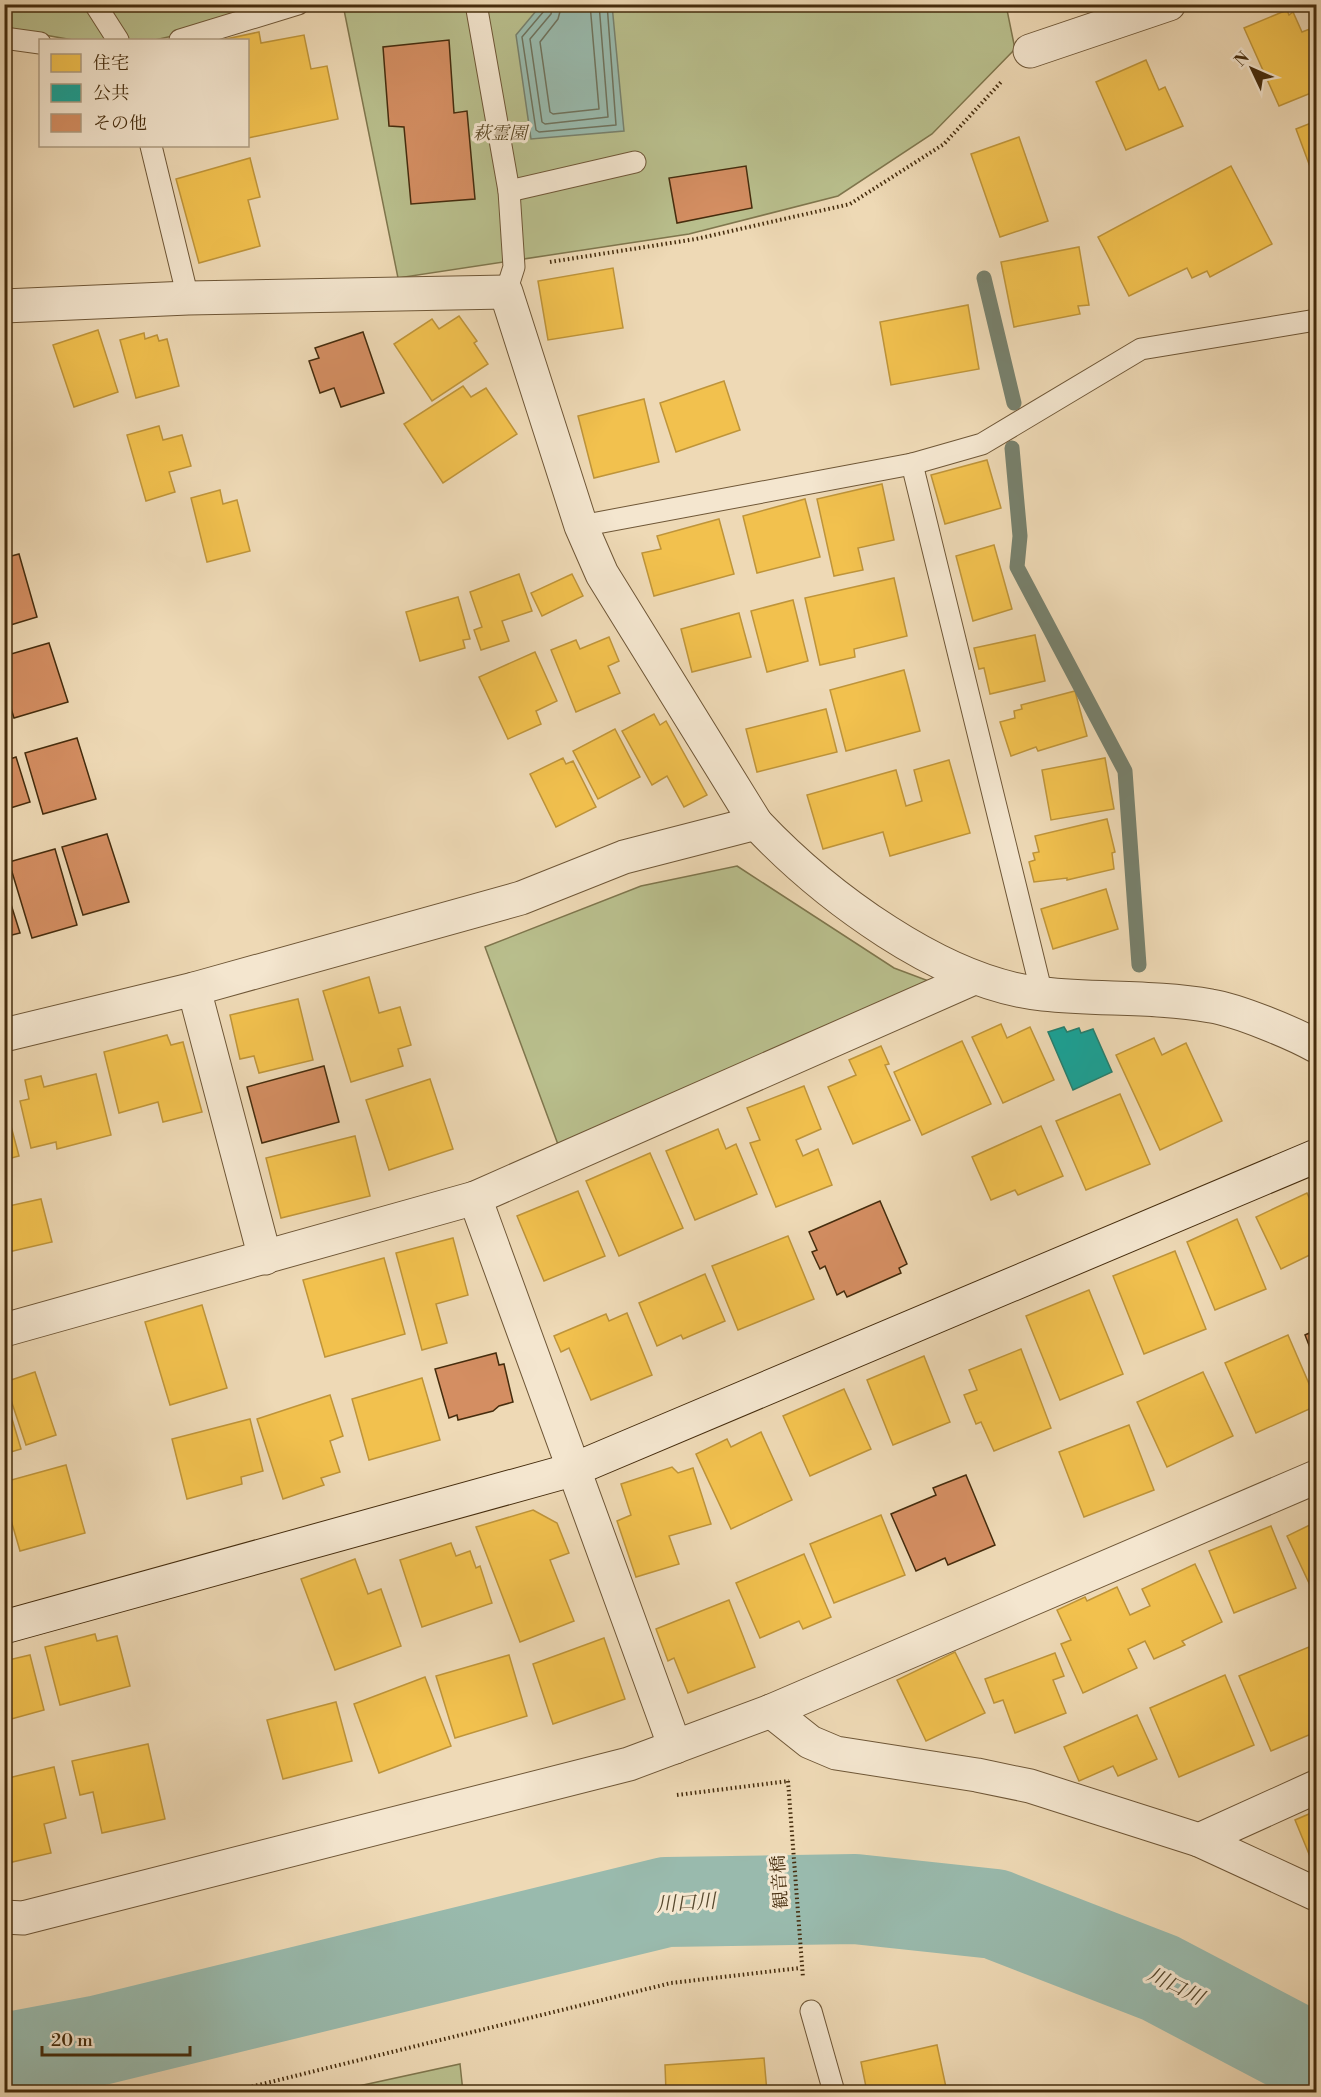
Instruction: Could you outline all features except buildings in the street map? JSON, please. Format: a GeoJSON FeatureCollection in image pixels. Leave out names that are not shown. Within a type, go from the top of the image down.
{"type":"FeatureCollection","features":[{"type":"Feature","properties":{"kind":"street"},"geometry":{"type":"LineString","coordinates":[[1030,51],[1169,4]]}},
{"type":"Feature","properties":{"kind":"street"},"geometry":{"type":"LineString","coordinates":[[4,306],[510,280],[581,526],[602,574],[756,823],[787,855],[902,943],[974,978],[1042,994],[1142,998],[1213,1006],[1317,1046]]}},
{"type":"Feature","properties":{"kind":"street"},"geometry":{"type":"LineString","coordinates":[[4,1035],[194,989],[521,898],[624,857],[756,823]]}},
{"type":"Feature","properties":{"kind":"street"},"geometry":{"type":"LineString","coordinates":[[4,1330],[475,1198],[974,978]]}},
{"type":"Feature","properties":{"kind":"street"},"geometry":{"type":"LineString","coordinates":[[194,989],[265,1258]]}},
{"type":"Feature","properties":{"kind":"street"},"geometry":{"type":"LineString","coordinates":[[4,1627],[575,1469],[1317,1156]]}},
{"type":"Feature","properties":{"kind":"street"},"geometry":{"type":"LineString","coordinates":[[475,1198],[675,1747]]}},
{"type":"Feature","properties":{"kind":"street"},"geometry":{"type":"LineString","coordinates":[[4,1917],[23,1918],[629,1764],[771,1711],[1317,1477]]}},
{"type":"Feature","properties":{"kind":"street"},"geometry":{"type":"LineString","coordinates":[[771,1711],[810,1742],[836,1753],[977,1775],[1030,1786],[1199,1840],[1317,1894]]}},
{"type":"Feature","properties":{"kind":"street"},"geometry":{"type":"LineString","coordinates":[[1199,1840],[1317,1787]]}},
{"type":"Feature","properties":{"kind":"lane"},"geometry":{"type":"LineString","coordinates":[[95,4],[117,39]]}},
{"type":"Feature","properties":{"kind":"lane"},"geometry":{"type":"LineString","coordinates":[[183,39],[298,4]]}},
{"type":"Feature","properties":{"kind":"lane"},"geometry":{"type":"LineString","coordinates":[[476,4],[509,191],[510,280]]}},
{"type":"Feature","properties":{"kind":"lane"},"geometry":{"type":"LineString","coordinates":[[4,38],[39,43]]}},
{"type":"Feature","properties":{"kind":"lane"},"geometry":{"type":"LineString","coordinates":[[151,147],[188,298]]}},
{"type":"Feature","properties":{"kind":"lane"},"geometry":{"type":"LineString","coordinates":[[509,191],[635,162]]}},
{"type":"Feature","properties":{"kind":"lane"},"geometry":{"type":"LineString","coordinates":[[581,526],[912,464],[982,444],[1141,349],[1317,320]]}},
{"type":"Feature","properties":{"kind":"lane"},"geometry":{"type":"LineString","coordinates":[[912,464],[1042,994]]}},
{"type":"Feature","properties":{"kind":"lane"},"geometry":{"type":"LineString","coordinates":[[811,2011],[834,2092]]}},
{"type":"Feature","properties":{"kind":"path"},"geometry":{"type":"LineString","coordinates":[[510,280],[850,204],[944,144],[1030,51]]}},
{"type":"Feature","properties":{"kind":"path","name":"観音橋"},"geometry":{"type":"LineString","coordinates":[[230,2092],[670,1983],[738,1973],[800,1968],[787,1794],[788,1781],[668,1795]]}},
{"type":"Feature","properties":{"kind":"green space"},"geometry":{"type":"Polygon","coordinates":[[[4,5],[307,5],[159,39],[67,39],[5,28],[4,5]]]}},
{"type":"Feature","properties":{"kind":"green space","name":"萩霊園"},"geometry":{"type":"Polygon","coordinates":[[[343,5],[1006,5],[1015,49],[932,134],[838,196],[689,234],[398,278],[343,5]]]}},
{"type":"Feature","properties":{"kind":"green space"},"geometry":{"type":"Polygon","coordinates":[[[737,866],[894,968],[950,989],[563,1158],[485,947],[641,886],[737,866]]]}},
{"type":"Feature","properties":{"kind":"green space"},"geometry":{"type":"Polygon","coordinates":[[[460,2064],[463,2092],[331,2092],[460,2064]]]}},
{"type":"Feature","properties":{"kind":"water"},"geometry":{"type":"Polygon","coordinates":[[[541,5],[612,5],[624,131],[531,139],[516,35],[541,5]]]}},
{"type":"Feature","properties":{"kind":"waterway"},"geometry":{"type":"LineString","coordinates":[[984,278],[1014,403]]}},
{"type":"Feature","properties":{"kind":"waterway"},"geometry":{"type":"LineString","coordinates":[[1012,448],[1020,536],[1017,567],[1125,771],[1139,965]]}},
{"type":"Feature","properties":{"kind":"waterway","name":"川口川"},"geometry":{"type":"LineString","coordinates":[[4,2058],[100,2040],[666,1902],[855,1899],[995,1914],[1160,1978],[1316,2060]]}}]}
